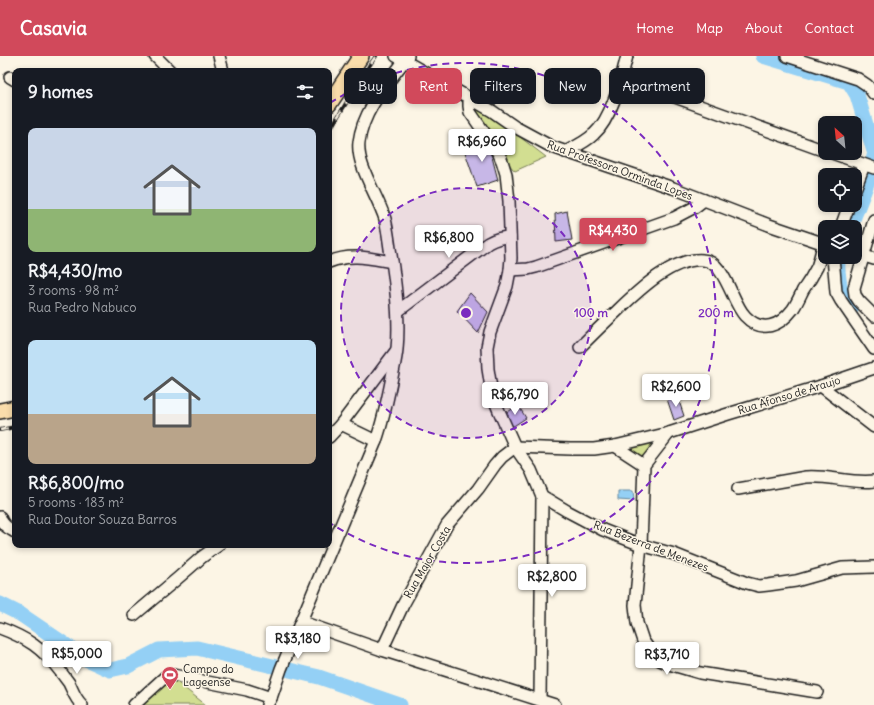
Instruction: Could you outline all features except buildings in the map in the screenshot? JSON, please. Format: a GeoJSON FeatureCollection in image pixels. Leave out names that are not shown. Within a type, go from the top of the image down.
{"type":"FeatureCollection","features":[{"type":"Feature","properties":{"kind":"main road"},"geometry":{"type":"LineString","coordinates":[[332,100],[361,56]]}},
{"type":"Feature","properties":{"kind":"main road"},"geometry":{"type":"LineString","coordinates":[[0,411],[12,409]]}},
{"type":"Feature","properties":{"kind":"street"},"geometry":{"type":"LineString","coordinates":[[154,56],[167,68]]}},
{"type":"Feature","properties":{"kind":"street"},"geometry":{"type":"LineString","coordinates":[[219,56],[223,68]]}},
{"type":"Feature","properties":{"kind":"street"},"geometry":{"type":"LineString","coordinates":[[624,68],[627,56]]}},
{"type":"Feature","properties":{"kind":"street"},"geometry":{"type":"LineString","coordinates":[[787,56],[858,79],[867,85],[874,94]]}},
{"type":"Feature","properties":{"kind":"street"},"geometry":{"type":"LineString","coordinates":[[134,705],[165,677],[173,675],[247,690],[269,702],[281,669],[302,622],[376,441],[387,404],[397,349],[398,311],[396,292],[385,221],[360,158],[358,144],[360,134],[371,108],[403,58]]}},
{"type":"Feature","properties":{"kind":"street","name":"Rua Professora Orminda Lopes"},"geometry":{"type":"LineString","coordinates":[[403,58],[552,147],[673,188],[769,225],[818,242]]}},
{"type":"Feature","properties":{"kind":"street"},"geometry":{"type":"LineString","coordinates":[[469,98],[470,112],[499,154],[504,168],[509,201],[510,270],[507,286],[490,332],[487,347],[488,369],[492,394],[515,447],[531,470],[542,496],[540,700]]}},
{"type":"Feature","properties":{"kind":"street"},"geometry":{"type":"LineString","coordinates":[[565,152],[587,140],[594,134],[607,117],[612,104]]}},
{"type":"Feature","properties":{"kind":"street"},"geometry":{"type":"LineString","coordinates":[[694,104],[818,148]]}},
{"type":"Feature","properties":{"kind":"street"},"geometry":{"type":"LineString","coordinates":[[852,160],[869,166],[862,178]]}},
{"type":"Feature","properties":{"kind":"street"},"geometry":{"type":"LineString","coordinates":[[510,270],[522,270],[536,267],[674,218],[695,207],[704,200]]}},
{"type":"Feature","properties":{"kind":"street"},"geometry":{"type":"LineString","coordinates":[[862,255],[874,220]]}},
{"type":"Feature","properties":{"kind":"street"},"geometry":{"type":"LineString","coordinates":[[398,311],[495,239],[510,237]]}},
{"type":"Feature","properties":{"kind":"street"},"geometry":{"type":"LineString","coordinates":[[332,261],[350,256],[392,262]]}},
{"type":"Feature","properties":{"kind":"street"},"geometry":{"type":"LineString","coordinates":[[580,347],[637,292],[655,278],[681,264],[702,260],[711,262],[719,269],[744,315],[752,323],[760,326],[770,326],[780,322],[793,309],[818,261]]}},
{"type":"Feature","properties":{"kind":"street"},"geometry":{"type":"LineString","coordinates":[[834,264],[836,292],[841,302],[874,349]]}},
{"type":"Feature","properties":{"kind":"street"},"geometry":{"type":"LineString","coordinates":[[860,264],[854,288],[855,295],[874,316]]}},
{"type":"Feature","properties":{"kind":"street"},"geometry":{"type":"LineString","coordinates":[[332,434],[341,424],[397,349]]}},
{"type":"Feature","properties":{"kind":"street","name":"Rua Afonso de Araujo"},"geometry":{"type":"LineString","coordinates":[[515,447],[594,449],[615,446],[669,433],[874,368]]}},
{"type":"Feature","properties":{"kind":"street"},"geometry":{"type":"LineString","coordinates":[[821,386],[874,427]]}},
{"type":"Feature","properties":{"kind":"street"},"geometry":{"type":"LineString","coordinates":[[341,424],[376,441]]}},
{"type":"Feature","properties":{"kind":"street"},"geometry":{"type":"LineString","coordinates":[[669,433],[644,465],[641,545],[635,605],[637,623],[643,641],[660,660],[669,664],[700,673],[817,692]]}},
{"type":"Feature","properties":{"kind":"street"},"geometry":{"type":"LineString","coordinates":[[615,446],[644,465]]}},
{"type":"Feature","properties":{"kind":"street","name":"Rua Major Costa"},"geometry":{"type":"LineString","coordinates":[[382,650],[403,605],[447,525],[478,489],[495,465],[502,457],[515,447]]}},
{"type":"Feature","properties":{"kind":"street"},"geometry":{"type":"LineString","coordinates":[[738,489],[817,476],[865,482],[874,481]]}},
{"type":"Feature","properties":{"kind":"street","name":"Rua Bezerra de Menezes"},"geometry":{"type":"LineString","coordinates":[[542,496],[603,530],[641,545],[674,554],[747,584],[759,586],[796,581],[842,568],[874,567]]}},
{"type":"Feature","properties":{"kind":"street"},"geometry":{"type":"LineString","coordinates":[[0,517],[5,527],[12,530]]}},
{"type":"Feature","properties":{"kind":"street"},"geometry":{"type":"LineString","coordinates":[[134,615],[214,548]]}},
{"type":"Feature","properties":{"kind":"street"},"geometry":{"type":"LineString","coordinates":[[302,622],[382,650],[555,705]]}},
{"type":"Feature","properties":{"kind":"street"},"geometry":{"type":"LineString","coordinates":[[0,628],[27,639],[40,649],[54,663],[69,683],[75,696],[82,705]]}},
{"type":"Feature","properties":{"kind":"green space"},"geometry":{"type":"Polygon","coordinates":[[[471,104],[477,104],[546,157],[515,171],[483,136],[471,104]]]}},
{"type":"Feature","properties":{"kind":"green space"},"geometry":{"type":"Polygon","coordinates":[[[665,435],[645,461],[622,449],[665,435]]]}},
{"type":"Feature","properties":{"kind":"green space","name":"Campo do Lageense"},"geometry":{"type":"Polygon","coordinates":[[[169,676],[206,705],[138,705],[169,676]]]}},
{"type":"Feature","properties":{"kind":"water"},"geometry":{"type":"Polygon","coordinates":[[[618,491],[633,491],[634,501],[618,500],[618,491]]]}},
{"type":"Feature","properties":{"kind":"waterway"},"geometry":{"type":"LineString","coordinates":[[763,56],[849,82],[857,95],[874,151]]}},
{"type":"Feature","properties":{"kind":"waterway"},"geometry":{"type":"LineString","coordinates":[[853,220],[870,176],[874,156]]}},
{"type":"Feature","properties":{"kind":"waterway"},"geometry":{"type":"LineString","coordinates":[[838,264],[838,273],[843,297],[851,309]]}},
{"type":"Feature","properties":{"kind":"waterway"},"geometry":{"type":"LineString","coordinates":[[0,604],[20,614],[88,660],[110,670],[128,666],[159,650],[197,648],[319,677],[400,705]]}},
{"type":"Feature","properties":{"kind":"railway"},"geometry":{"type":"LineString","coordinates":[[332,126],[376,56]]}},
{"type":"Feature","properties":{"kind":"railway"},"geometry":{"type":"LineString","coordinates":[[0,430],[12,428]]}},
{"type":"Feature","properties":{"kind":"place","name":"Campo do Lageense"},"geometry":{"type":"Point","coordinates":[170,690]}}]}
